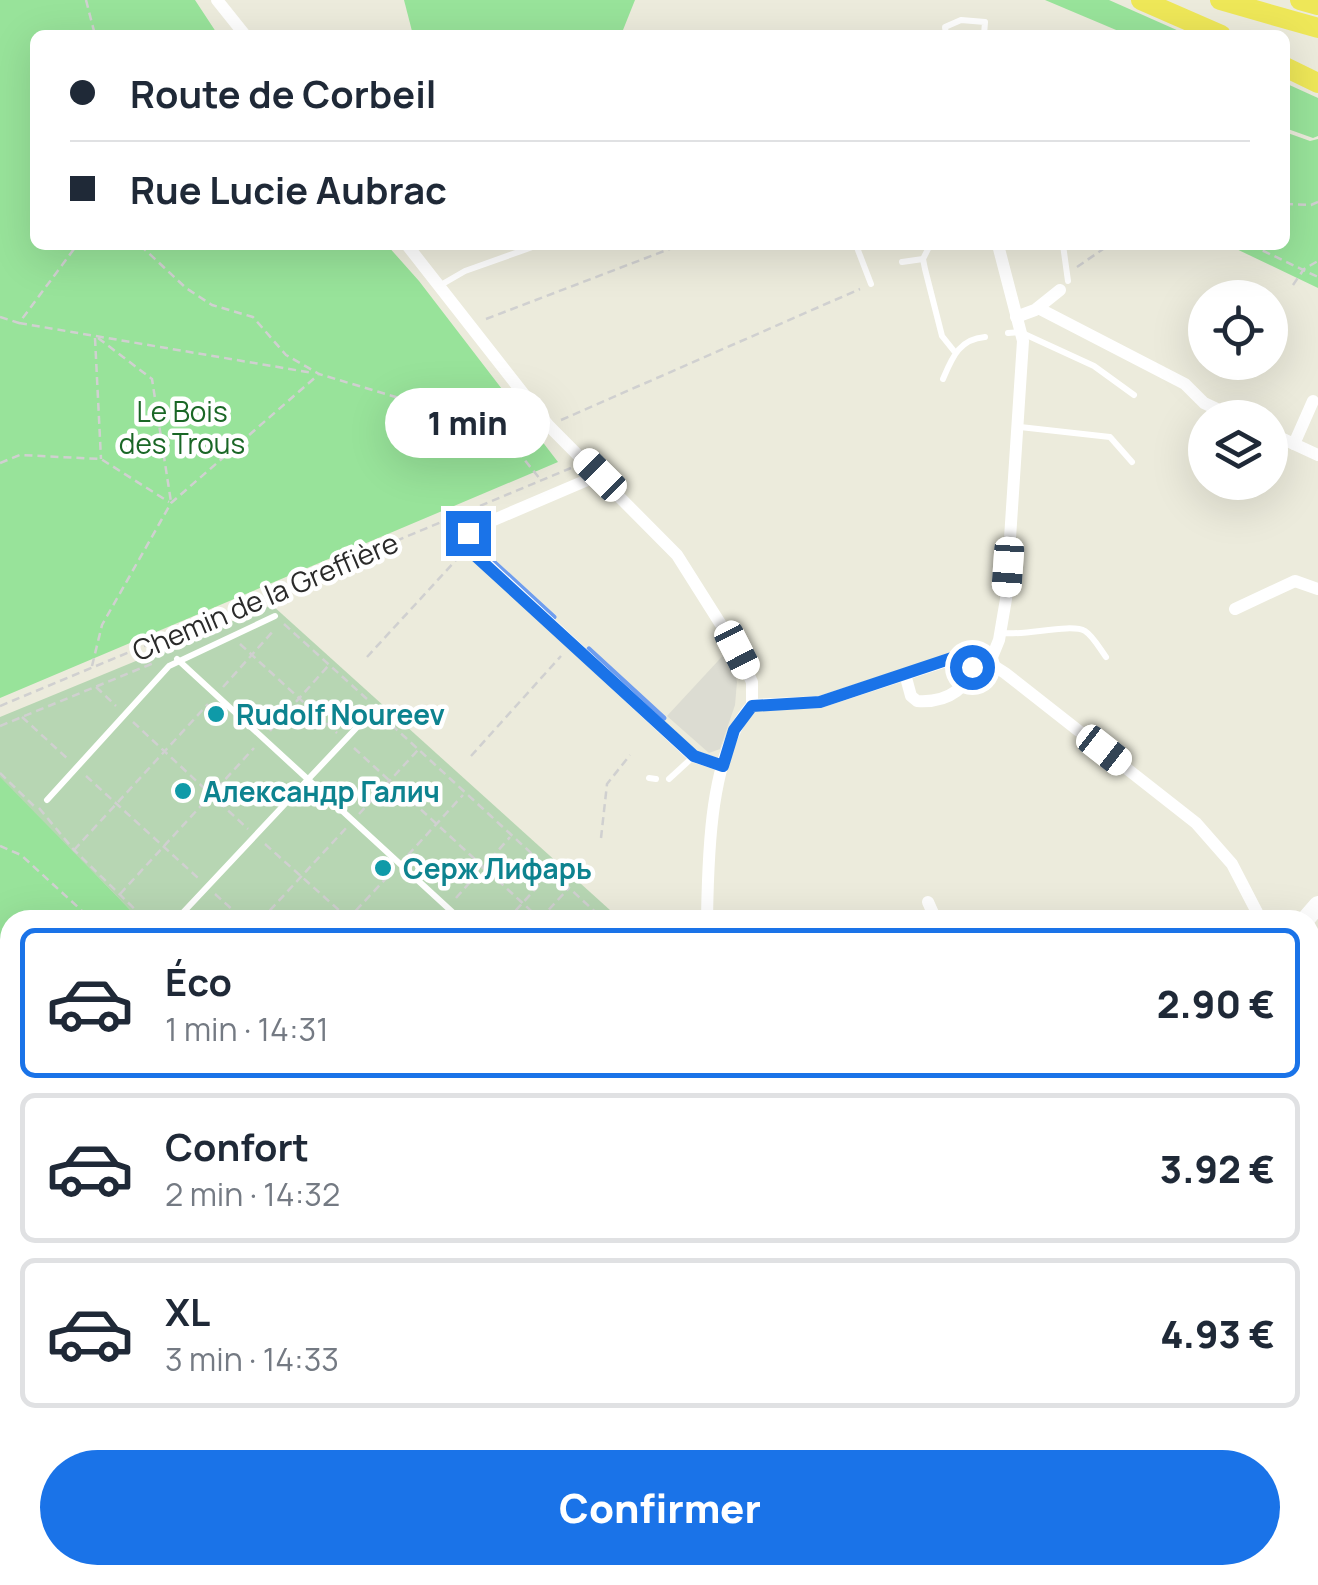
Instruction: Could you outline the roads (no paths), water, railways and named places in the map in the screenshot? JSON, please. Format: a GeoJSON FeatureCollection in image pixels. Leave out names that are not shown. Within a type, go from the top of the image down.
{"type":"FeatureCollection","features":[{"type":"Feature","properties":{"kind":"highway"},"geometry":{"type":"LineString","coordinates":[[1141,0],[1210,30]]}},
{"type":"Feature","properties":{"kind":"highway"},"geometry":{"type":"LineString","coordinates":[[1220,0],[1316,27]]}},
{"type":"Feature","properties":{"kind":"highway"},"geometry":{"type":"LineString","coordinates":[[1300,0],[1318,5]]}},
{"type":"Feature","properties":{"kind":"highway"},"geometry":{"type":"LineString","coordinates":[[1290,70],[1318,84]]}},
{"type":"Feature","properties":{"kind":"street"},"geometry":{"type":"LineString","coordinates":[[218,0],[240,30]]}},
{"type":"Feature","properties":{"kind":"street"},"geometry":{"type":"LineString","coordinates":[[411,250],[548,425],[668,545],[747,670],[752,682],[752,706],[734,730],[723,766],[707,910]]}},
{"type":"Feature","properties":{"kind":"street"},"geometry":{"type":"LineString","coordinates":[[990,662],[1001,632],[1023,341],[1014,332],[1016,317],[999,250]]}},
{"type":"Feature","properties":{"kind":"street"},"geometry":{"type":"LineString","coordinates":[[1016,317],[1038,308],[1064,286]]}},
{"type":"Feature","properties":{"kind":"street"},"geometry":{"type":"LineString","coordinates":[[1038,308],[1185,384],[1201,400]]}},
{"type":"Feature","properties":{"kind":"street"},"geometry":{"type":"LineString","coordinates":[[1294,444],[1313,401]]}},
{"type":"Feature","properties":{"kind":"street"},"geometry":{"type":"LineString","coordinates":[[1288,441],[1318,455]]}},
{"type":"Feature","properties":{"kind":"street"},"geometry":{"type":"LineString","coordinates":[[600,475],[475,528],[465,537],[467,548],[688,751],[723,766]]}},
{"type":"Feature","properties":{"kind":"street"},"geometry":{"type":"LineString","coordinates":[[1235,610],[1295,581],[1318,589]]}},
{"type":"Feature","properties":{"kind":"street"},"geometry":{"type":"LineString","coordinates":[[752,706],[820,702],[971,655],[990,662],[1196,823],[1232,864],[1256,910]]}},
{"type":"Feature","properties":{"kind":"street"},"geometry":{"type":"LineString","coordinates":[[906,674],[911,696],[917,702],[932,701],[960,691],[970,673],[971,655]]}},
{"type":"Feature","properties":{"kind":"street"},"geometry":{"type":"LineString","coordinates":[[928,902],[932,910]]}},
{"type":"Feature","properties":{"kind":"lane"},"geometry":{"type":"LineString","coordinates":[[945,30],[961,20],[985,22],[984,30]]}},
{"type":"Feature","properties":{"kind":"lane"},"geometry":{"type":"LineString","coordinates":[[439,286],[465,271],[524,250]]}},
{"type":"Feature","properties":{"kind":"lane"},"geometry":{"type":"LineString","coordinates":[[858,250],[871,284]]}},
{"type":"Feature","properties":{"kind":"lane"},"geometry":{"type":"LineString","coordinates":[[928,250],[923,259],[942,336],[954,352]]}},
{"type":"Feature","properties":{"kind":"lane"},"geometry":{"type":"LineString","coordinates":[[1063,250],[1064,286]]}},
{"type":"Feature","properties":{"kind":"lane"},"geometry":{"type":"LineString","coordinates":[[902,262],[923,259]]}},
{"type":"Feature","properties":{"kind":"lane"},"geometry":{"type":"LineString","coordinates":[[1014,332],[1094,366],[1134,395]]}},
{"type":"Feature","properties":{"kind":"lane"},"geometry":{"type":"LineString","coordinates":[[943,379],[954,352],[974,338],[985,336]]}},
{"type":"Feature","properties":{"kind":"lane"},"geometry":{"type":"LineString","coordinates":[[1018,427],[1110,437],[1132,462]]}},
{"type":"Feature","properties":{"kind":"lane"},"geometry":{"type":"LineString","coordinates":[[47,800],[169,666],[275,616]]}},
{"type":"Feature","properties":{"kind":"lane"},"geometry":{"type":"LineString","coordinates":[[1001,632],[1021,636],[1072,628],[1086,631],[1106,657]]}},
{"type":"Feature","properties":{"kind":"lane"},"geometry":{"type":"LineString","coordinates":[[177,660],[449,910]]}},
{"type":"Feature","properties":{"kind":"lane"},"geometry":{"type":"LineString","coordinates":[[185,910],[376,707]]}},
{"type":"Feature","properties":{"kind":"lane"},"geometry":{"type":"LineString","coordinates":[[669,780],[688,751]]}},
{"type":"Feature","properties":{"kind":"waterway"},"geometry":{"type":"LineString","coordinates":[[484,553],[554,617]]}},
{"type":"Feature","properties":{"kind":"waterway"},"geometry":{"type":"LineString","coordinates":[[589,649],[664,718]]}},
{"type":"Feature","properties":{"kind":"place","name":"Rudolf Noureev"},"geometry":{"type":"Point","coordinates":[216,714]}},
{"type":"Feature","properties":{"kind":"place","name":"Александр Галич"},"geometry":{"type":"Point","coordinates":[183,791]}},
{"type":"Feature","properties":{"kind":"place","name":"Серж Лифарь"},"geometry":{"type":"Point","coordinates":[383,868]}},
{"type":"Feature","properties":{"kind":"park label","name":"Le Bois des Trous"},"geometry":{"type":"Point","coordinates":[182,427]}}]}
